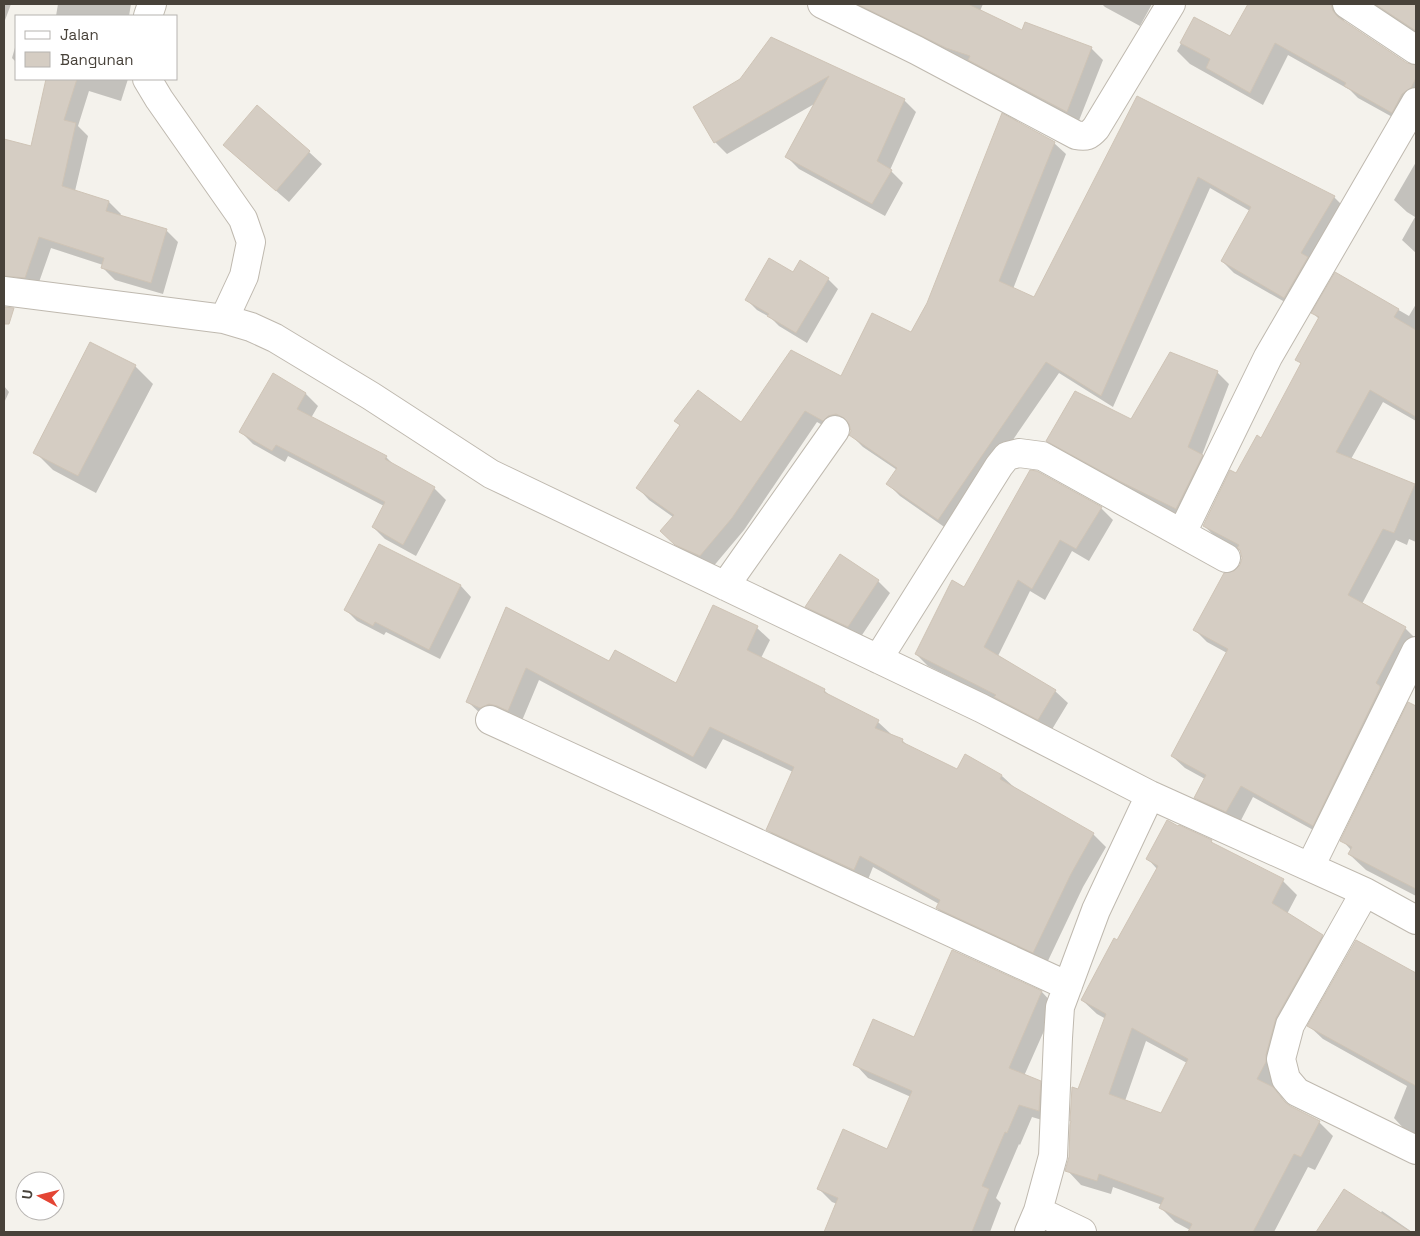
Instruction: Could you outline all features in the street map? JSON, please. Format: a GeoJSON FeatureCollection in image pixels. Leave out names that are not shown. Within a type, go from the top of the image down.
{"type":"FeatureCollection","features":[{"type":"Feature","properties":{"kind":"street"},"geometry":{"type":"LineString","coordinates":[[822,4],[916,50],[1076,135],[1084,137],[1090,135],[1096,128],[1171,4]]}},
{"type":"Feature","properties":{"kind":"street"},"geometry":{"type":"LineString","coordinates":[[1347,4],[1416,50]]}},
{"type":"Feature","properties":{"kind":"street"},"geometry":{"type":"LineString","coordinates":[[148,80],[243,219],[251,242],[244,276],[224,319]]}},
{"type":"Feature","properties":{"kind":"street"},"geometry":{"type":"LineString","coordinates":[[1182,534],[1268,357],[1416,102]]}},
{"type":"Feature","properties":{"kind":"street"},"geometry":{"type":"LineString","coordinates":[[4,291],[224,319],[251,327],[275,338],[371,396],[491,474],[981,708],[1150,794],[1364,892],[1416,920]]}},
{"type":"Feature","properties":{"kind":"street"},"geometry":{"type":"LineString","coordinates":[[724,586],[836,430]]}},
{"type":"Feature","properties":{"kind":"street"},"geometry":{"type":"LineString","coordinates":[[878,660],[1007,456],[1019,453],[1042,456],[1226,558]]}},
{"type":"Feature","properties":{"kind":"street"},"geometry":{"type":"LineString","coordinates":[[1310,867],[1416,651]]}},
{"type":"Feature","properties":{"kind":"street"},"geometry":{"type":"LineString","coordinates":[[490,720],[1068,986]]}},
{"type":"Feature","properties":{"kind":"street"},"geometry":{"type":"LineString","coordinates":[[1082,1232],[1034,1221],[1053,1156],[1060,1007],[1096,910],[1150,794]]}},
{"type":"Feature","properties":{"kind":"street"},"geometry":{"type":"LineString","coordinates":[[1364,892],[1290,1025],[1281,1059],[1286,1079],[1297,1092],[1416,1150]]}},
{"type":"Feature","properties":{"kind":"building"},"geometry":{"type":"Polygon","coordinates":[[[857,4],[968,4],[1022,30],[1025,22],[1092,47],[1067,112],[968,60],[970,56],[946,48],[857,4]]]}},
{"type":"Feature","properties":{"kind":"building"},"geometry":{"type":"Polygon","coordinates":[[[1248,4],[1331,4],[1333,11],[1338,17],[1407,63],[1416,65],[1416,78],[1411,88],[1402,94],[1392,113],[1344,86],[1346,83],[1275,43],[1250,93],[1206,68],[1210,59],[1180,43],[1194,17],[1230,36],[1248,4]]]}},
{"type":"Feature","properties":{"kind":"building"},"geometry":{"type":"Polygon","coordinates":[[[1375,4],[1416,4],[1416,31],[1375,4]]]}},
{"type":"Feature","properties":{"kind":"building"},"geometry":{"type":"Polygon","coordinates":[[[771,37],[905,99],[877,161],[892,170],[872,204],[785,157],[829,76],[714,143],[693,107],[740,79],[771,37]]]}},
{"type":"Feature","properties":{"kind":"building"},"geometry":{"type":"Polygon","coordinates":[[[46,80],[77,80],[64,120],[76,123],[62,186],[109,201],[106,211],[167,229],[151,283],[101,268],[104,258],[39,237],[25,278],[4,276],[4,139],[31,146],[46,80]]]}},
{"type":"Feature","properties":{"kind":"building"},"geometry":{"type":"Polygon","coordinates":[[[1137,96],[1335,196],[1301,253],[1308,257],[1284,298],[1221,261],[1251,207],[1198,177],[1101,396],[1046,362],[938,520],[886,484],[897,468],[849,435],[851,431],[849,424],[844,418],[836,414],[828,416],[823,421],[805,411],[732,518],[700,556],[675,545],[660,531],[674,515],[636,488],[680,425],[674,421],[698,390],[741,422],[791,350],[841,376],[872,313],[911,332],[927,303],[1002,113],[1055,142],[999,281],[1034,297],[1137,96]]]}},
{"type":"Feature","properties":{"kind":"building"},"geometry":{"type":"Polygon","coordinates":[[[257,105],[310,151],[276,191],[223,145],[257,105]]]}},
{"type":"Feature","properties":{"kind":"building"},"geometry":{"type":"Polygon","coordinates":[[[769,258],[793,272],[800,260],[829,278],[796,333],[745,300],[769,258]]]}},
{"type":"Feature","properties":{"kind":"building"},"geometry":{"type":"Polygon","coordinates":[[[1335,272],[1399,309],[1394,317],[1416,330],[1416,417],[1370,390],[1336,452],[1415,484],[1394,533],[1383,529],[1348,595],[1406,627],[1376,683],[1380,688],[1313,826],[1241,786],[1226,812],[1194,798],[1206,775],[1171,756],[1228,649],[1193,630],[1224,573],[1234,571],[1240,565],[1242,558],[1240,550],[1237,548],[1239,545],[1203,526],[1230,470],[1236,473],[1257,435],[1261,438],[1301,363],[1295,360],[1319,317],[1311,313],[1335,272]]]}},
{"type":"Feature","properties":{"kind":"building"},"geometry":{"type":"Polygon","coordinates":[[[4,307],[14,308],[9,324],[4,324],[4,307]]]}},
{"type":"Feature","properties":{"kind":"building"},"geometry":{"type":"Polygon","coordinates":[[[90,342],[136,365],[78,476],[33,453],[90,342]]]}},
{"type":"Feature","properties":{"kind":"building"},"geometry":{"type":"Polygon","coordinates":[[[1170,352],[1218,371],[1188,447],[1203,455],[1176,509],[1121,482],[1046,441],[1075,391],[1131,419],[1170,352]]]}},
{"type":"Feature","properties":{"kind":"building"},"geometry":{"type":"Polygon","coordinates":[[[273,373],[306,393],[297,409],[387,456],[385,459],[435,487],[403,545],[372,527],[385,502],[276,445],[272,451],[239,432],[273,373]]]}},
{"type":"Feature","properties":{"kind":"building"},"geometry":{"type":"Polygon","coordinates":[[[1030,470],[1037,471],[1102,507],[1076,549],[1060,540],[1032,589],[1018,580],[984,647],[1056,690],[1038,720],[994,697],[996,695],[915,654],[952,580],[964,587],[1030,470]]]}},
{"type":"Feature","properties":{"kind":"building"},"geometry":{"type":"Polygon","coordinates":[[[379,544],[461,585],[429,650],[375,622],[373,626],[344,610],[379,544]]]}},
{"type":"Feature","properties":{"kind":"building"},"geometry":{"type":"Polygon","coordinates":[[[840,554],[879,580],[848,627],[805,607],[840,554]]]}},
{"type":"Feature","properties":{"kind":"building"},"geometry":{"type":"Polygon","coordinates":[[[713,605],[758,626],[747,650],[825,689],[824,692],[879,720],[875,728],[903,739],[902,742],[957,769],[965,754],[1002,775],[1000,779],[1094,833],[1071,874],[1033,953],[936,908],[940,900],[860,856],[854,870],[766,830],[794,767],[710,727],[693,757],[526,668],[508,711],[489,704],[480,708],[466,702],[506,607],[609,661],[615,650],[676,683],[713,605]]]}},
{"type":"Feature","properties":{"kind":"building"},"geometry":{"type":"Polygon","coordinates":[[[1408,702],[1416,706],[1416,889],[1348,854],[1352,847],[1340,841],[1408,702]]]}},
{"type":"Feature","properties":{"kind":"building"},"geometry":{"type":"Polygon","coordinates":[[[1167,820],[1179,825],[1212,840],[1211,842],[1284,879],[1272,903],[1323,935],[1276,1018],[1266,1055],[1266,1062],[1257,1079],[1273,1087],[1290,1106],[1320,1121],[1301,1157],[1294,1154],[1253,1232],[1188,1232],[1192,1224],[1159,1208],[1164,1198],[1099,1174],[1097,1181],[1065,1171],[1069,1157],[1072,1087],[1078,1089],[1106,1014],[1081,1000],[1114,938],[1117,940],[1158,866],[1146,859],[1167,820]],[[1132,1028],[1109,1094],[1161,1113],[1188,1059],[1132,1028]]]}},
{"type":"Feature","properties":{"kind":"building"},"geometry":{"type":"Polygon","coordinates":[[[1356,940],[1416,973],[1416,1086],[1307,1026],[1356,940]]]}},
{"type":"Feature","properties":{"kind":"building"},"geometry":{"type":"Polygon","coordinates":[[[952,950],[1042,991],[1009,1068],[1041,1081],[1039,1111],[1019,1105],[1007,1133],[1005,1132],[982,1186],[989,1189],[972,1232],[824,1232],[838,1198],[817,1189],[843,1129],[887,1149],[912,1091],[853,1065],[873,1019],[914,1037],[952,950]]]}},
{"type":"Feature","properties":{"kind":"building"},"geometry":{"type":"Polygon","coordinates":[[[1344,1189],[1411,1232],[1316,1232],[1344,1189]]]}}]}
